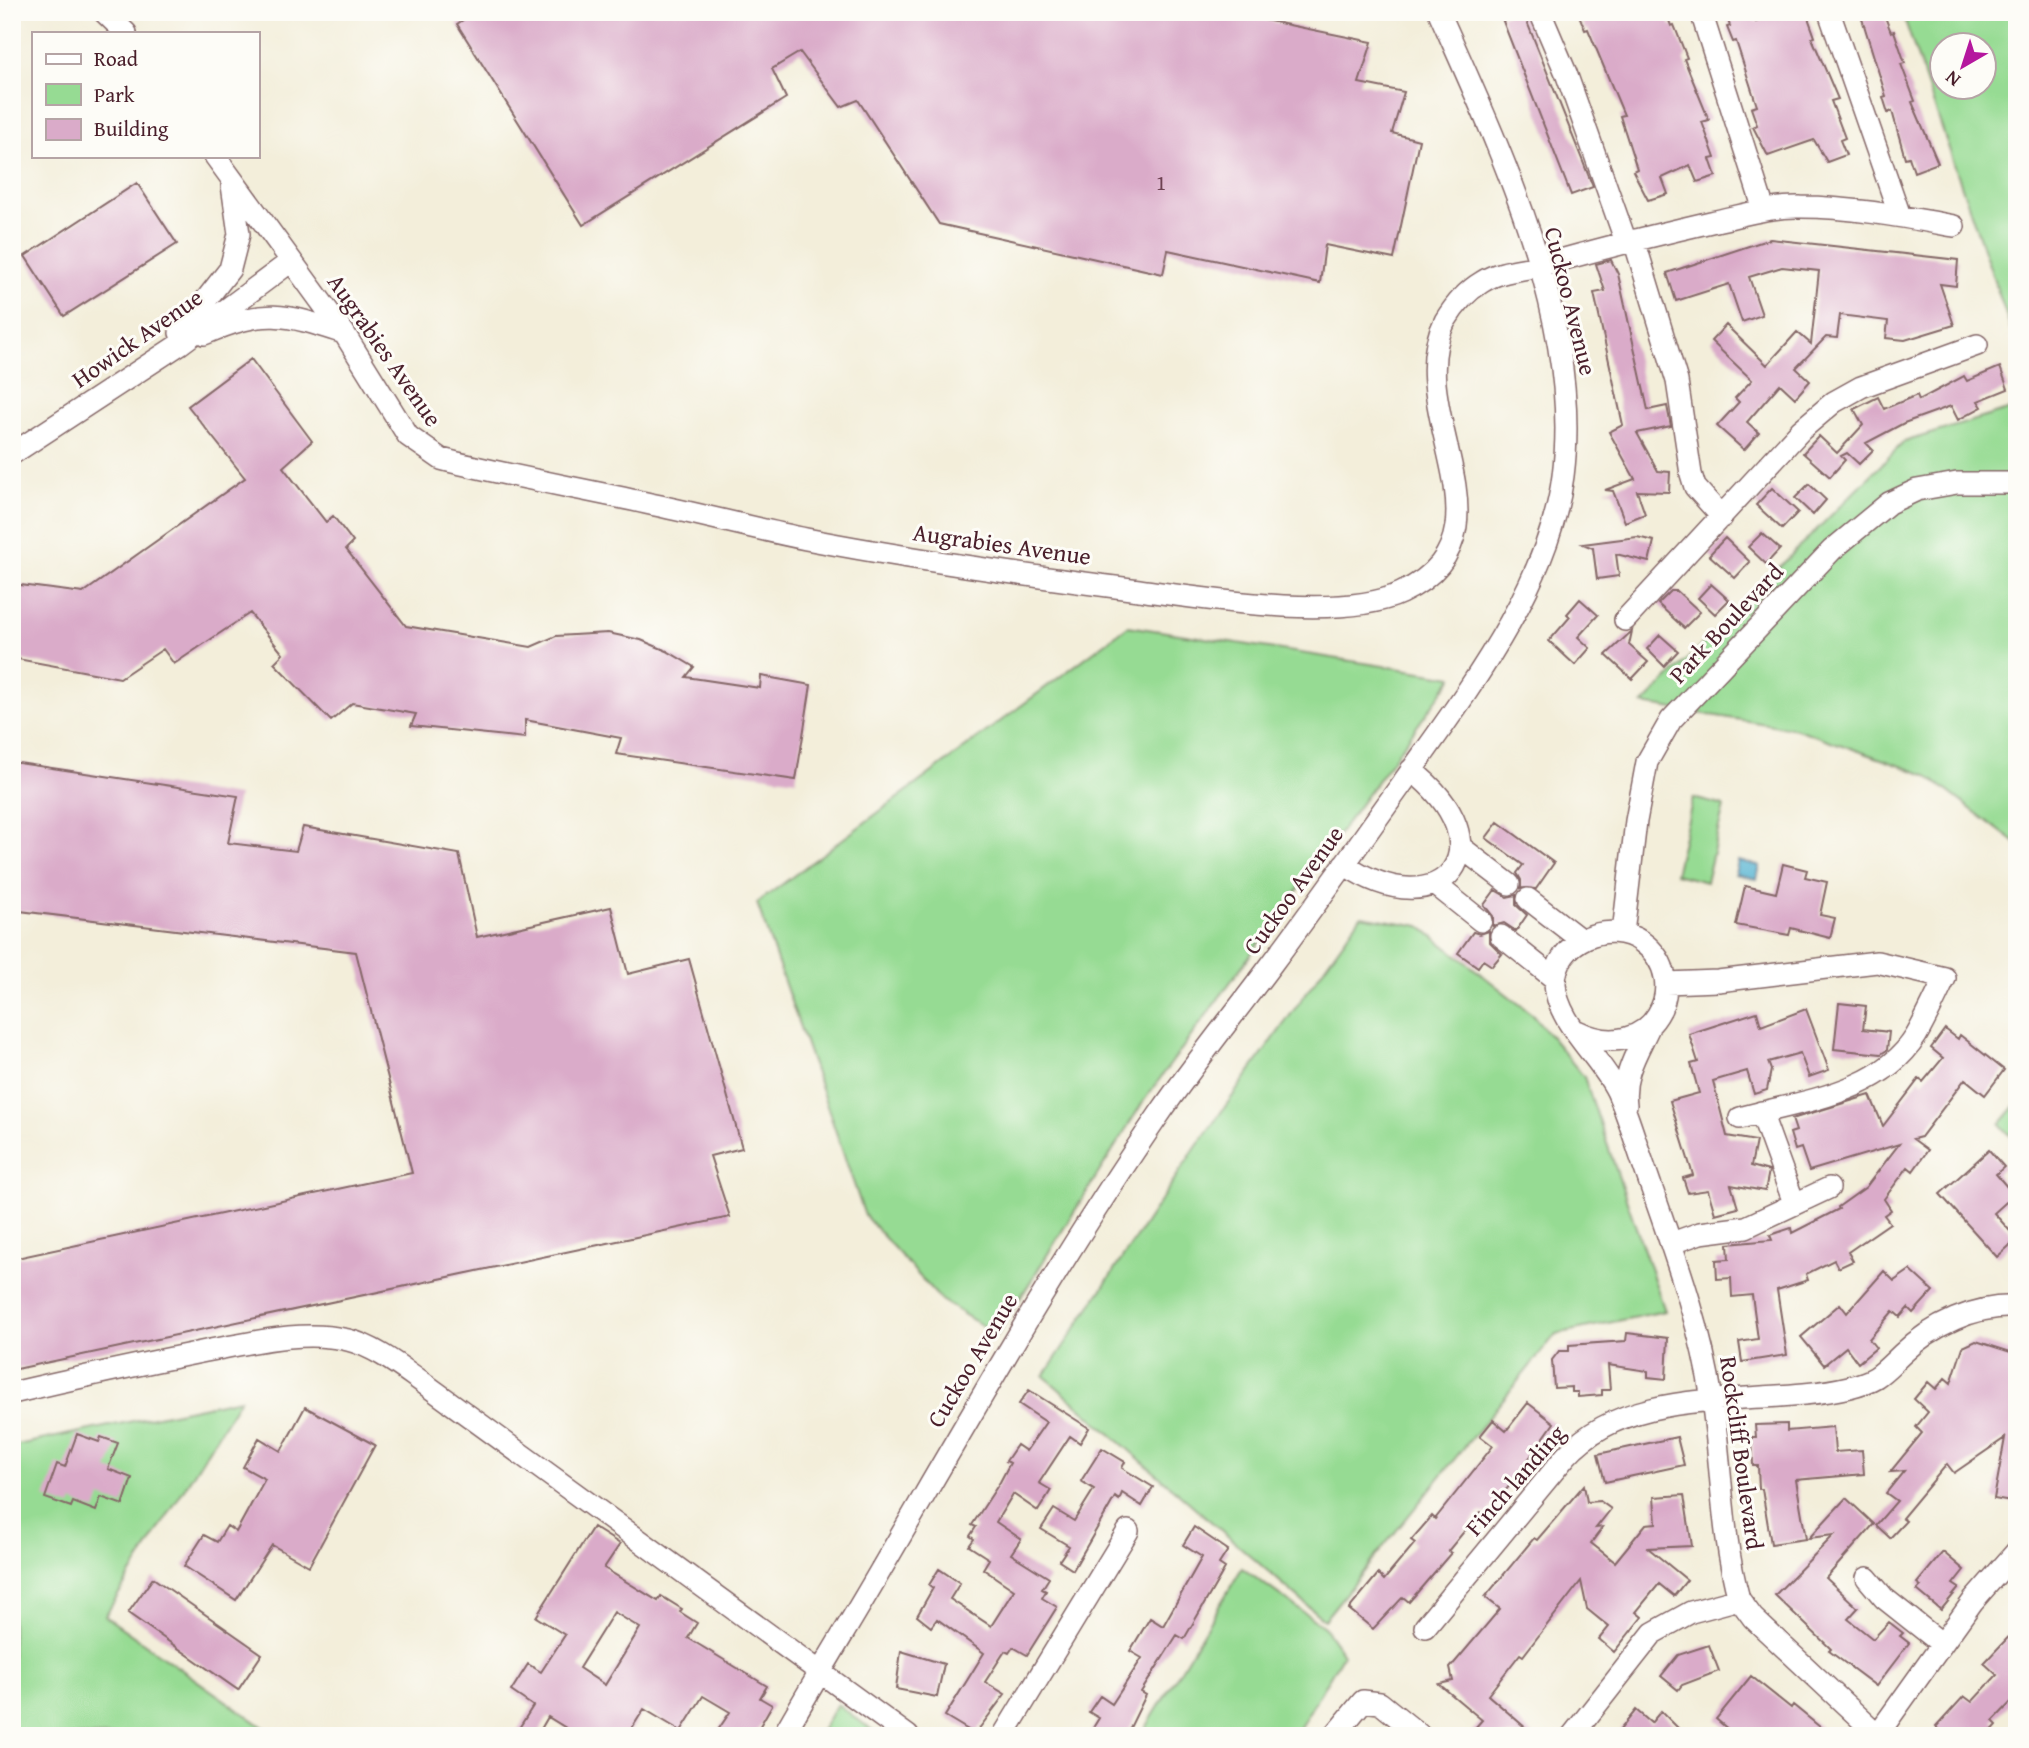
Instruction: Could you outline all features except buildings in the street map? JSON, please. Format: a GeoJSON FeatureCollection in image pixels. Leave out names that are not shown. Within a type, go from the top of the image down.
{"type":"FeatureCollection","features":[{"type":"Feature","properties":{"kind":"street"},"geometry":{"type":"LineString","coordinates":[[104,12],[124,32]]}},
{"type":"Feature","properties":{"kind":"street","name":"Cuckoo Avenue"},"geometry":{"type":"LineString","coordinates":[[783,1736],[989,1379],[1063,1261],[1159,1114],[1465,695],[1499,640],[1552,530],[1563,481],[1566,396],[1561,351],[1539,266],[1494,136],[1439,12]]}},
{"type":"Feature","properties":{"kind":"street"},"geometry":{"type":"LineString","coordinates":[[1540,12],[1630,241],[1677,381],[1695,487],[1722,517]]}},
{"type":"Feature","properties":{"kind":"street"},"geometry":{"type":"LineString","coordinates":[[1701,12],[1764,210]]}},
{"type":"Feature","properties":{"kind":"street"},"geometry":{"type":"LineString","coordinates":[[1829,12],[1900,216]]}},
{"type":"Feature","properties":{"kind":"street"},"geometry":{"type":"LineString","coordinates":[[171,349],[230,269],[239,234],[231,180],[216,158]]}},
{"type":"Feature","properties":{"kind":"street","name":"Augrabies Avenue"},"geometry":{"type":"LineString","coordinates":[[231,180],[344,333],[408,436],[441,459],[801,538],[971,567],[1195,598],[1349,606],[1405,591],[1430,573],[1453,541],[1458,516],[1455,483],[1433,378],[1440,333],[1455,306],[1485,280],[1630,241],[1764,210],[1799,206],[1900,216],[1954,226]]}},
{"type":"Feature","properties":{"kind":"street","name":"Howick Avenue"},"geometry":{"type":"LineString","coordinates":[[12,454],[171,349],[290,262]]}},
{"type":"Feature","properties":{"kind":"street"},"geometry":{"type":"LineString","coordinates":[[171,349],[236,320],[258,315],[293,317],[344,333]]}},
{"type":"Feature","properties":{"kind":"street"},"geometry":{"type":"LineString","coordinates":[[1625,620],[1801,429],[1834,402],[1861,387],[1977,345]]}},
{"type":"Feature","properties":{"kind":"street","name":"Park Boulevard"},"geometry":{"type":"LineString","coordinates":[[1623,933],[1636,821],[1647,762],[1671,720],[1832,550],[1889,503],[1917,490],[1957,484],[2017,482]]}},
{"type":"Feature","properties":{"kind":"street"},"geometry":{"type":"LineString","coordinates":[[1344,864],[1364,878],[1391,889],[1415,890],[1436,885],[1452,869],[1462,848],[1458,827],[1449,807],[1436,789],[1412,770]]}},
{"type":"Feature","properties":{"kind":"street"},"geometry":{"type":"LineString","coordinates":[[1462,848],[1509,884]]}},
{"type":"Feature","properties":{"kind":"street"},"geometry":{"type":"LineString","coordinates":[[1436,885],[1482,921]]}},
{"type":"Feature","properties":{"kind":"street"},"geometry":{"type":"LineString","coordinates":[[1528,899],[1581,940]]}},
{"type":"Feature","properties":{"kind":"street"},"geometry":{"type":"LineString","coordinates":[[1595,933],[1623,933],[1651,950],[1666,983],[1663,1004],[1650,1025],[1626,1079],[1624,1090],[1631,1128],[1616,1090],[1564,1016],[1556,998],[1555,979],[1569,950],[1595,933]]}},
{"type":"Feature","properties":{"kind":"street"},"geometry":{"type":"LineString","coordinates":[[1501,936],[1555,979]]}},
{"type":"Feature","properties":{"kind":"street"},"geometry":{"type":"LineString","coordinates":[[1666,983],[1718,981],[1877,962],[1945,978],[1916,1037],[1880,1074],[1853,1087],[1751,1115],[1794,1203]]}},
{"type":"Feature","properties":{"kind":"street"},"geometry":{"type":"LineString","coordinates":[[1577,1031],[1594,1040],[1618,1041],[1641,1033],[1650,1025]]}},
{"type":"Feature","properties":{"kind":"street","name":"Rockcliff Boulevard"},"geometry":{"type":"LineString","coordinates":[[1631,1128],[1672,1243],[1712,1398],[1739,1599]]}},
{"type":"Feature","properties":{"kind":"street"},"geometry":{"type":"LineString","coordinates":[[1672,1243],[1700,1233],[1746,1227],[1829,1188]]}},
{"type":"Feature","properties":{"kind":"street","name":"Finch landing"},"geometry":{"type":"LineString","coordinates":[[1425,1627],[1577,1443],[1617,1421],[1712,1398],[1823,1392],[1873,1381],[1885,1374],[1903,1353],[1947,1323],[1969,1312],[1996,1306],[2017,1307]]}},
{"type":"Feature","properties":{"kind":"street"},"geometry":{"type":"LineString","coordinates":[[12,1393],[136,1365],[274,1339],[321,1336],[351,1340],[386,1357],[418,1379],[712,1595],[821,1670],[908,1736]]}},
{"type":"Feature","properties":{"kind":"street"},"geometry":{"type":"LineString","coordinates":[[1003,1736],[1128,1531]]}},
{"type":"Feature","properties":{"kind":"street"},"geometry":{"type":"LineString","coordinates":[[1572,1736],[1653,1633],[1690,1612],[1739,1599],[1753,1618],[1878,1735],[1942,1644],[2017,1551]]}},
{"type":"Feature","properties":{"kind":"street"},"geometry":{"type":"LineString","coordinates":[[1867,1578],[1884,1598],[1942,1644]]}},
{"type":"Feature","properties":{"kind":"street"},"geometry":{"type":"LineString","coordinates":[[1334,1736],[1363,1701],[1380,1703],[1421,1736]]}},
{"type":"Feature","properties":{"kind":"green space"},"geometry":{"type":"Polygon","coordinates":[[[1902,12],[2017,12],[2017,347],[1933,102],[1997,102],[1997,32],[1927,32],[1927,85],[1902,12]]]}},
{"type":"Feature","properties":{"kind":"green space"},"geometry":{"type":"Polygon","coordinates":[[[2017,407],[2017,844],[1926,775],[1797,729],[1643,704],[1904,442],[2017,407]]]}},
{"type":"Feature","properties":{"kind":"green space"},"geometry":{"type":"Polygon","coordinates":[[[1128,626],[1453,677],[1143,1102],[997,1335],[941,1300],[865,1216],[757,903],[1128,626]]]}},
{"type":"Feature","properties":{"kind":"green space"},"geometry":{"type":"Polygon","coordinates":[[[1693,798],[1724,806],[1706,882],[1675,874],[1693,798]]]}},
{"type":"Feature","properties":{"kind":"green space"},"geometry":{"type":"Polygon","coordinates":[[[1361,916],[1420,926],[1533,1015],[1584,1077],[1665,1311],[1556,1334],[1324,1620],[1044,1376],[1192,1153],[1361,916]]]}},
{"type":"Feature","properties":{"kind":"green space"},"geometry":{"type":"Polygon","coordinates":[[[2017,1104],[2017,1143],[2000,1124],[2017,1104]]]}},
{"type":"Feature","properties":{"kind":"green space"},"geometry":{"type":"Polygon","coordinates":[[[240,1399],[105,1616],[276,1736],[12,1736],[12,1446],[240,1399]]]}},
{"type":"Feature","properties":{"kind":"green space"},"geometry":{"type":"Polygon","coordinates":[[[1242,1568],[1324,1627],[1343,1654],[1295,1736],[1141,1736],[1242,1568]]]}},
{"type":"Feature","properties":{"kind":"green space"},"geometry":{"type":"Polygon","coordinates":[[[837,1704],[880,1736],[818,1736],[837,1704]]]}},
{"type":"Feature","properties":{"kind":"water"},"geometry":{"type":"Polygon","coordinates":[[[1738,861],[1760,866],[1757,879],[1735,874],[1738,861]]]}}]}
